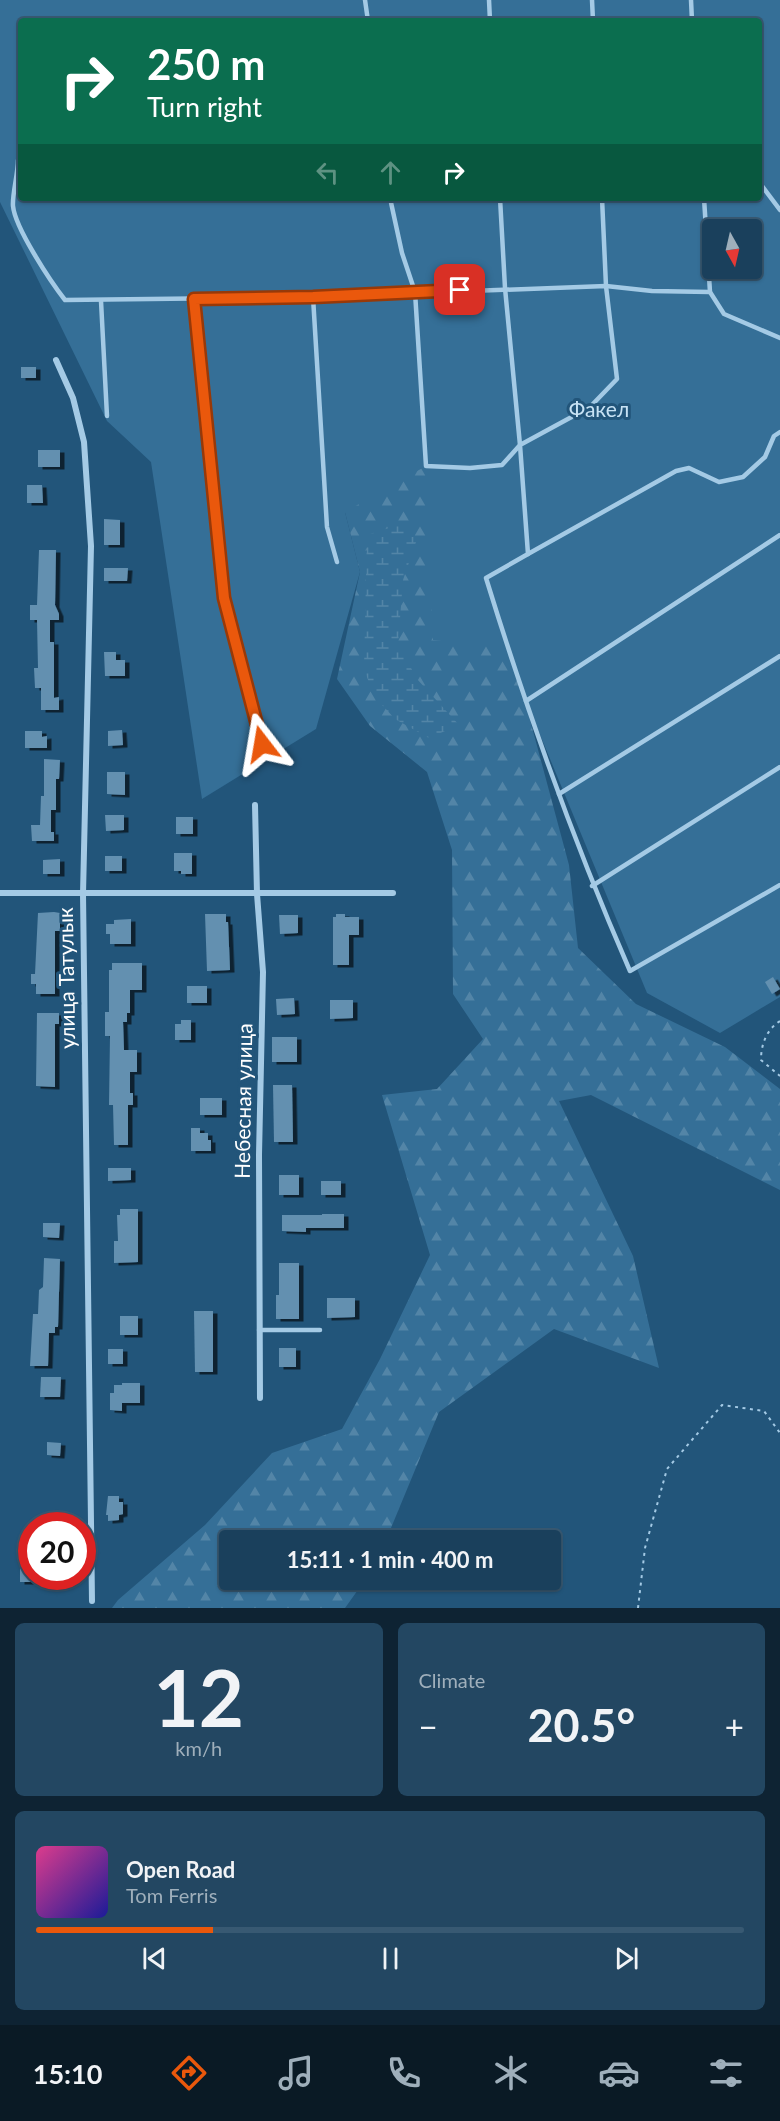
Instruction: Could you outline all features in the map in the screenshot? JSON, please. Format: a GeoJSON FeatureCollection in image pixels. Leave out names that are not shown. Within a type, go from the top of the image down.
{"type":"FeatureCollection","features":[{"type":"Feature","properties":{"kind":"street","name":"улица Татулык"},"geometry":{"type":"LineString","coordinates":[[56,360],[73,398],[84,442],[91,546],[82,894],[92,1601]]}},
{"type":"Feature","properties":{"kind":"street","name":"Небесная улица"},"geometry":{"type":"LineString","coordinates":[[255,805],[257,894],[263,972],[260,1398]]}},
{"type":"Feature","properties":{"kind":"street"},"geometry":{"type":"LineString","coordinates":[[0,892],[393,893]]}},
{"type":"Feature","properties":{"kind":"lane"},"geometry":{"type":"LineString","coordinates":[[365,0],[368,18]]}},
{"type":"Feature","properties":{"kind":"lane"},"geometry":{"type":"LineString","coordinates":[[489,0],[490,18]]}},
{"type":"Feature","properties":{"kind":"lane"},"geometry":{"type":"LineString","coordinates":[[592,0],[593,18]]}},
{"type":"Feature","properties":{"kind":"lane"},"geometry":{"type":"LineString","coordinates":[[691,0],[692,18]]}},
{"type":"Feature","properties":{"kind":"lane"},"geometry":{"type":"LineString","coordinates":[[18,160],[13,207],[47,276],[64,300],[313,297],[606,286],[652,291],[710,292]]}},
{"type":"Feature","properties":{"kind":"lane"},"geometry":{"type":"LineString","coordinates":[[762,186],[780,210]]}},
{"type":"Feature","properties":{"kind":"lane"},"geometry":{"type":"LineString","coordinates":[[391,201],[402,253],[415,292],[426,466],[470,468],[502,465],[520,445],[590,407],[617,380],[606,286],[602,201]]}},
{"type":"Feature","properties":{"kind":"lane"},"geometry":{"type":"LineString","coordinates":[[500,201],[528,554]]}},
{"type":"Feature","properties":{"kind":"lane"},"geometry":{"type":"LineString","coordinates":[[704,201],[710,292],[724,314],[780,338]]}},
{"type":"Feature","properties":{"kind":"lane"},"geometry":{"type":"LineString","coordinates":[[313,297],[327,527],[337,562]]}},
{"type":"Feature","properties":{"kind":"lane"},"geometry":{"type":"LineString","coordinates":[[194,299],[224,598],[262,744]]}},
{"type":"Feature","properties":{"kind":"lane"},"geometry":{"type":"LineString","coordinates":[[101,301],[107,416]]}},
{"type":"Feature","properties":{"kind":"lane"},"geometry":{"type":"LineString","coordinates":[[780,432],[774,436],[765,458],[743,477],[719,482],[689,468],[676,471],[486,578],[525,701],[592,886],[630,971],[780,885]]}},
{"type":"Feature","properties":{"kind":"lane"},"geometry":{"type":"LineString","coordinates":[[525,701],[780,535]]}},
{"type":"Feature","properties":{"kind":"lane"},"geometry":{"type":"LineString","coordinates":[[559,794],[780,656]]}},
{"type":"Feature","properties":{"kind":"lane"},"geometry":{"type":"LineString","coordinates":[[592,886],[780,767]]}},
{"type":"Feature","properties":{"kind":"lane"},"geometry":{"type":"LineString","coordinates":[[259,1330],[320,1330]]}},
{"type":"Feature","properties":{"kind":"path"},"geometry":{"type":"LineString","coordinates":[[780,1021],[772,1026],[761,1047],[761,1060],[780,1076]]}},
{"type":"Feature","properties":{"kind":"path"},"geometry":{"type":"LineString","coordinates":[[638,1608],[645,1548],[667,1468],[722,1405],[764,1411],[780,1433]]}},
{"type":"Feature","properties":{"kind":"green space","name":"Факел"},"geometry":{"type":"Polygon","coordinates":[[[0,0],[780,0],[780,997],[720,1033],[647,993],[526,701],[425,639],[345,512],[360,572],[316,729],[202,799],[151,462],[107,421],[0,202],[0,0]]]}},
{"type":"Feature","properties":{"kind":"green space"},"geometry":{"type":"Polygon","coordinates":[[[426,466],[433,640],[511,649],[569,865],[578,948],[636,1004],[725,1047],[780,1089],[780,1190],[591,1095],[559,1101],[633,1256],[659,1368],[554,1329],[439,1412],[390,1530],[219,1530],[219,1590],[358,1590],[345,1608],[112,1608],[118,1600],[205,1525],[272,1453],[342,1429],[380,1359],[430,1255],[382,1095],[437,1089],[483,1039],[453,994],[452,850],[427,772],[370,726],[337,679],[360,572],[345,512],[426,466]]]}},
{"type":"Feature","properties":{"kind":"green space"},"geometry":{"type":"Polygon","coordinates":[[[401,524],[417,539],[403,580],[398,644],[417,679],[459,725],[429,738],[395,719],[374,696],[364,669],[367,535],[401,524]]]}},
{"type":"Feature","properties":{"kind":"building"},"geometry":{"type":"Polygon","coordinates":[[[21,367],[36,367],[36,378],[21,378],[21,367]]]}},
{"type":"Feature","properties":{"kind":"building"},"geometry":{"type":"Polygon","coordinates":[[[38,450],[60,450],[60,467],[38,467],[38,450]]]}},
{"type":"Feature","properties":{"kind":"building"},"geometry":{"type":"Polygon","coordinates":[[[27,485],[42,485],[43,503],[27,503],[27,485]]]}},
{"type":"Feature","properties":{"kind":"building"},"geometry":{"type":"Polygon","coordinates":[[[104,519],[120,520],[120,545],[104,545],[104,519]]]}},
{"type":"Feature","properties":{"kind":"building"},"geometry":{"type":"Polygon","coordinates":[[[39,550],[56,550],[55,605],[59,620],[50,620],[50,642],[54,642],[54,698],[59,697],[59,710],[41,710],[41,688],[35,688],[34,668],[38,668],[37,620],[30,620],[30,605],[37,605],[39,550]]]}},
{"type":"Feature","properties":{"kind":"building"},"geometry":{"type":"Polygon","coordinates":[[[104,568],[128,568],[127,581],[104,581],[104,568]]]}},
{"type":"Feature","properties":{"kind":"building"},"geometry":{"type":"Polygon","coordinates":[[[104,652],[116,652],[116,660],[125,660],[125,676],[105,676],[104,652]]]}},
{"type":"Feature","properties":{"kind":"building"},"geometry":{"type":"Polygon","coordinates":[[[122,730],[123,745],[108,746],[108,731],[122,730]]]}},
{"type":"Feature","properties":{"kind":"building"},"geometry":{"type":"Polygon","coordinates":[[[25,731],[42,731],[42,737],[47,736],[47,748],[25,748],[25,731]]]}},
{"type":"Feature","properties":{"kind":"building"},"geometry":{"type":"Polygon","coordinates":[[[44,759],[60,760],[59,779],[56,779],[56,810],[51,810],[51,832],[54,832],[54,841],[32,841],[31,825],[40,825],[41,796],[44,796],[44,759]]]}},
{"type":"Feature","properties":{"kind":"building"},"geometry":{"type":"Polygon","coordinates":[[[107,772],[125,772],[125,795],[107,794],[107,772]]]}},
{"type":"Feature","properties":{"kind":"building"},"geometry":{"type":"Polygon","coordinates":[[[105,815],[124,815],[124,830],[106,831],[105,815]]]}},
{"type":"Feature","properties":{"kind":"building"},"geometry":{"type":"Polygon","coordinates":[[[176,817],[193,817],[193,834],[176,834],[176,817]]]}},
{"type":"Feature","properties":{"kind":"building"},"geometry":{"type":"Polygon","coordinates":[[[174,853],[192,853],[192,874],[181,874],[181,871],[174,871],[174,853]]]}},
{"type":"Feature","properties":{"kind":"building"},"geometry":{"type":"Polygon","coordinates":[[[105,856],[122,856],[122,871],[105,871],[105,856]]]}},
{"type":"Feature","properties":{"kind":"building"},"geometry":{"type":"Polygon","coordinates":[[[60,859],[60,874],[43,874],[43,860],[60,859]]]}},
{"type":"Feature","properties":{"kind":"building"},"geometry":{"type":"Polygon","coordinates":[[[38,913],[60,913],[60,931],[55,931],[55,994],[36,994],[36,984],[31,984],[31,974],[35,974],[38,913]]]}},
{"type":"Feature","properties":{"kind":"building"},"geometry":{"type":"Polygon","coordinates":[[[205,914],[226,914],[230,970],[207,971],[205,914]]]}},
{"type":"Feature","properties":{"kind":"building"},"geometry":{"type":"Polygon","coordinates":[[[336,914],[345,914],[345,917],[359,917],[359,935],[349,935],[349,965],[333,965],[333,917],[336,917],[336,914]]]}},
{"type":"Feature","properties":{"kind":"building"},"geometry":{"type":"Polygon","coordinates":[[[279,915],[298,915],[298,933],[280,934],[279,915]]]}},
{"type":"Feature","properties":{"kind":"building"},"geometry":{"type":"Polygon","coordinates":[[[131,919],[131,944],[110,944],[110,934],[106,934],[106,924],[114,924],[114,920],[131,919]]]}},
{"type":"Feature","properties":{"kind":"building"},"geometry":{"type":"Polygon","coordinates":[[[112,963],[142,963],[142,990],[130,990],[130,1013],[127,1013],[127,1022],[123,1022],[124,1050],[137,1050],[137,1072],[130,1072],[130,1093],[133,1093],[133,1105],[128,1105],[128,1145],[114,1145],[113,1105],[109,1105],[110,1036],[105,1036],[105,1012],[109,1012],[109,970],[112,970],[112,963]]]}},
{"type":"Feature","properties":{"kind":"building"},"geometry":{"type":"Polygon","coordinates":[[[773,977],[780,989],[772,994],[765,982],[773,977]]]}},
{"type":"Feature","properties":{"kind":"building"},"geometry":{"type":"Polygon","coordinates":[[[187,986],[207,986],[207,1003],[187,1003],[187,986]]]}},
{"type":"Feature","properties":{"kind":"building"},"geometry":{"type":"Polygon","coordinates":[[[294,998],[295,1014],[277,1015],[276,999],[294,998]]]}},
{"type":"Feature","properties":{"kind":"building"},"geometry":{"type":"Polygon","coordinates":[[[330,1000],[353,1000],[353,1018],[330,1019],[330,1000]]]}},
{"type":"Feature","properties":{"kind":"building"},"geometry":{"type":"Polygon","coordinates":[[[37,1013],[59,1013],[59,1024],[55,1024],[55,1087],[36,1086],[37,1013]]]}},
{"type":"Feature","properties":{"kind":"building"},"geometry":{"type":"Polygon","coordinates":[[[181,1020],[191,1020],[191,1040],[175,1040],[175,1024],[181,1024],[181,1020]]]}},
{"type":"Feature","properties":{"kind":"building"},"geometry":{"type":"Polygon","coordinates":[[[272,1037],[297,1037],[297,1062],[272,1062],[272,1037]]]}},
{"type":"Feature","properties":{"kind":"building"},"geometry":{"type":"Polygon","coordinates":[[[273,1085],[292,1085],[293,1142],[274,1142],[273,1085]]]}},
{"type":"Feature","properties":{"kind":"building"},"geometry":{"type":"Polygon","coordinates":[[[200,1098],[222,1098],[222,1115],[200,1115],[200,1098]]]}},
{"type":"Feature","properties":{"kind":"building"},"geometry":{"type":"Polygon","coordinates":[[[191,1128],[200,1128],[200,1133],[208,1133],[208,1140],[211,1140],[211,1151],[191,1151],[191,1128]]]}},
{"type":"Feature","properties":{"kind":"building"},"geometry":{"type":"Polygon","coordinates":[[[108,1168],[131,1168],[131,1180],[108,1181],[108,1168]]]}},
{"type":"Feature","properties":{"kind":"building"},"geometry":{"type":"Polygon","coordinates":[[[279,1175],[299,1175],[299,1195],[279,1195],[279,1175]]]}},
{"type":"Feature","properties":{"kind":"building"},"geometry":{"type":"Polygon","coordinates":[[[321,1181],[341,1181],[341,1195],[321,1195],[321,1181]]]}},
{"type":"Feature","properties":{"kind":"building"},"geometry":{"type":"Polygon","coordinates":[[[120,1209],[138,1209],[138,1262],[114,1263],[114,1241],[118,1241],[117,1215],[120,1215],[120,1209]]]}},
{"type":"Feature","properties":{"kind":"building"},"geometry":{"type":"Polygon","coordinates":[[[344,1214],[344,1228],[306,1228],[306,1232],[282,1231],[282,1215],[344,1214]]]}},
{"type":"Feature","properties":{"kind":"building"},"geometry":{"type":"Polygon","coordinates":[[[43,1223],[60,1223],[59,1238],[43,1237],[43,1223]]]}},
{"type":"Feature","properties":{"kind":"building"},"geometry":{"type":"Polygon","coordinates":[[[44,1258],[60,1259],[58,1327],[55,1327],[55,1333],[49,1333],[48,1366],[30,1366],[33,1314],[38,1314],[39,1290],[43,1287],[44,1258]]]}},
{"type":"Feature","properties":{"kind":"building"},"geometry":{"type":"Polygon","coordinates":[[[279,1263],[299,1263],[299,1319],[276,1319],[279,1263]]]}},
{"type":"Feature","properties":{"kind":"building"},"geometry":{"type":"Polygon","coordinates":[[[327,1298],[355,1298],[355,1317],[327,1318],[327,1298]]]}},
{"type":"Feature","properties":{"kind":"building"},"geometry":{"type":"Polygon","coordinates":[[[194,1311],[213,1311],[213,1372],[195,1372],[194,1311]]]}},
{"type":"Feature","properties":{"kind":"building"},"geometry":{"type":"Polygon","coordinates":[[[120,1316],[138,1316],[138,1335],[120,1335],[120,1316]]]}},
{"type":"Feature","properties":{"kind":"building"},"geometry":{"type":"Polygon","coordinates":[[[279,1348],[296,1348],[296,1367],[279,1367],[279,1348]]]}},
{"type":"Feature","properties":{"kind":"building"},"geometry":{"type":"Polygon","coordinates":[[[108,1349],[123,1349],[123,1364],[108,1364],[108,1349]]]}},
{"type":"Feature","properties":{"kind":"building"},"geometry":{"type":"Polygon","coordinates":[[[41,1377],[61,1377],[60,1397],[40,1397],[41,1377]]]}},
{"type":"Feature","properties":{"kind":"building"},"geometry":{"type":"Polygon","coordinates":[[[122,1383],[140,1383],[140,1403],[122,1403],[122,1411],[110,1410],[110,1393],[114,1393],[114,1385],[122,1385],[122,1383]]]}},
{"type":"Feature","properties":{"kind":"building"},"geometry":{"type":"Polygon","coordinates":[[[47,1442],[61,1443],[60,1456],[47,1455],[47,1442]]]}},
{"type":"Feature","properties":{"kind":"building"},"geometry":{"type":"Polygon","coordinates":[[[108,1496],[119,1496],[119,1502],[123,1502],[123,1514],[119,1515],[119,1520],[108,1521],[108,1515],[106,1515],[108,1496]]]}},
{"type":"Feature","properties":{"kind":"route"},"geometry":{"type":"LineString","coordinates":[[262,744],[224,598],[194,299],[313,297],[460,290]]}}]}
